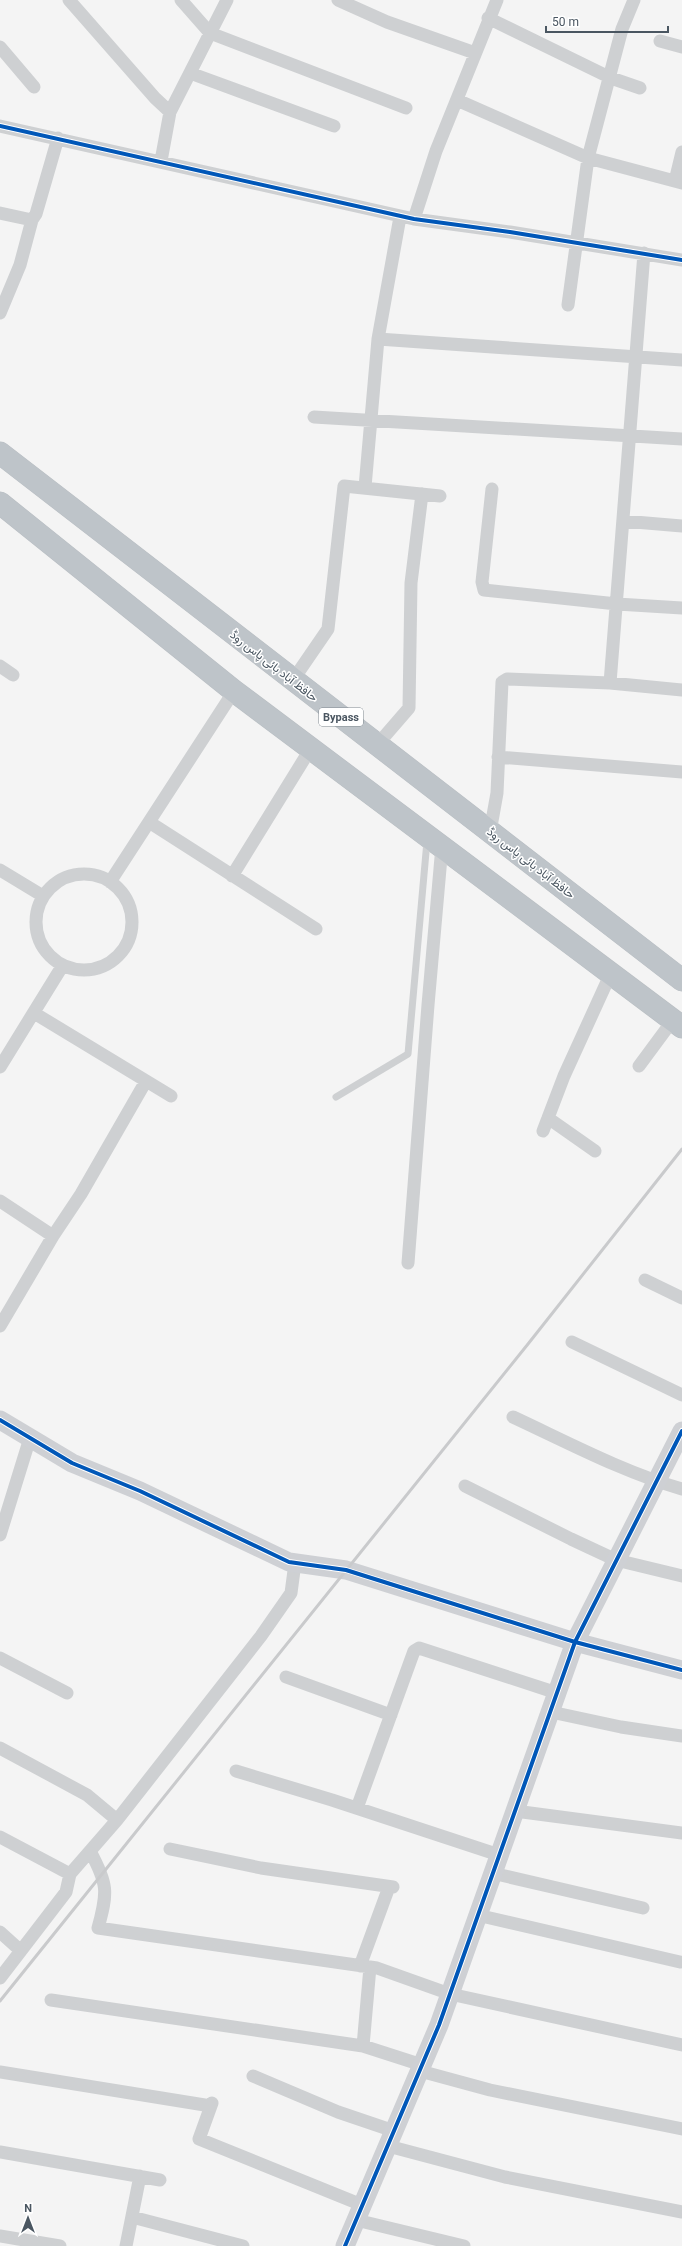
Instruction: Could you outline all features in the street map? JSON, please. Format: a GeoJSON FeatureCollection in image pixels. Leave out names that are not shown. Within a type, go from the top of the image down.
{"type":"FeatureCollection","features":[{"type":"Feature","properties":{"kind":"highway","name":"حافظ آباد بائی پاس روڈ"},"geometry":{"type":"LineString","coordinates":[[0,453],[682,980]]}},
{"type":"Feature","properties":{"kind":"highway"},"geometry":{"type":"LineString","coordinates":[[0,503],[234,691],[435,840],[678,1024]]}},
{"type":"Feature","properties":{"kind":"street"},"geometry":{"type":"LineString","coordinates":[[69,0],[155,98],[170,112]]}},
{"type":"Feature","properties":{"kind":"street"},"geometry":{"type":"LineString","coordinates":[[181,0],[210,34],[406,108]]}},
{"type":"Feature","properties":{"kind":"street"},"geometry":{"type":"LineString","coordinates":[[161,161],[170,112],[227,0]]}},
{"type":"Feature","properties":{"kind":"street"},"geometry":{"type":"LineString","coordinates":[[338,0],[387,22],[475,53]]}},
{"type":"Feature","properties":{"kind":"street"},"geometry":{"type":"LineString","coordinates":[[414,219],[436,151],[488,18],[497,0]]}},
{"type":"Feature","properties":{"kind":"street"},"geometry":{"type":"LineString","coordinates":[[568,305],[575,243],[588,158],[611,78],[622,29],[634,0]]}},
{"type":"Feature","properties":{"kind":"street"},"geometry":{"type":"LineString","coordinates":[[488,18],[611,78],[640,88]]}},
{"type":"Feature","properties":{"kind":"street"},"geometry":{"type":"LineString","coordinates":[[660,41],[682,47]]}},
{"type":"Feature","properties":{"kind":"street"},"geometry":{"type":"LineString","coordinates":[[0,47],[34,87]]}},
{"type":"Feature","properties":{"kind":"street"},"geometry":{"type":"LineString","coordinates":[[190,73],[334,126]]}},
{"type":"Feature","properties":{"kind":"street"},"geometry":{"type":"LineString","coordinates":[[457,100],[588,158],[678,182],[682,152]]}},
{"type":"Feature","properties":{"kind":"street"},"geometry":{"type":"LineString","coordinates":[[0,126],[161,161],[400,217],[682,260]]}},
{"type":"Feature","properties":{"kind":"street"},"geometry":{"type":"LineString","coordinates":[[0,313],[20,265],[32,220],[36,214],[58,138]]}},
{"type":"Feature","properties":{"kind":"street"},"geometry":{"type":"LineString","coordinates":[[0,213],[32,220]]}},
{"type":"Feature","properties":{"kind":"street"},"geometry":{"type":"LineString","coordinates":[[365,487],[378,339],[400,217]]}},
{"type":"Feature","properties":{"kind":"street"},"geometry":{"type":"LineString","coordinates":[[610,683],[644,253]]}},
{"type":"Feature","properties":{"kind":"street"},"geometry":{"type":"LineString","coordinates":[[378,339],[682,360]]}},
{"type":"Feature","properties":{"kind":"street"},"geometry":{"type":"LineString","coordinates":[[314,417],[682,439]]}},
{"type":"Feature","properties":{"kind":"street"},"geometry":{"type":"LineString","coordinates":[[293,680],[328,629],[344,486],[440,496]]}},
{"type":"Feature","properties":{"kind":"street"},"geometry":{"type":"LineString","coordinates":[[492,489],[482,582],[484,590],[617,604],[682,608]]}},
{"type":"Feature","properties":{"kind":"street"},"geometry":{"type":"LineString","coordinates":[[377,745],[409,708],[411,583],[422,494]]}},
{"type":"Feature","properties":{"kind":"street"},"geometry":{"type":"LineString","coordinates":[[624,521],[682,526]]}},
{"type":"Feature","properties":{"kind":"street"},"geometry":{"type":"LineString","coordinates":[[0,666],[13,675]]}},
{"type":"Feature","properties":{"kind":"street"},"geometry":{"type":"LineString","coordinates":[[490,832],[497,793],[502,682],[508,679],[610,683],[682,690]]}},
{"type":"Feature","properties":{"kind":"street"},"geometry":{"type":"LineString","coordinates":[[110,882],[234,691]]}},
{"type":"Feature","properties":{"kind":"street"},"geometry":{"type":"LineString","coordinates":[[232,876],[311,748]]}},
{"type":"Feature","properties":{"kind":"street"},"geometry":{"type":"LineString","coordinates":[[498,757],[682,772]]}},
{"type":"Feature","properties":{"kind":"street"},"geometry":{"type":"LineString","coordinates":[[149,822],[316,929]]}},
{"type":"Feature","properties":{"kind":"street"},"geometry":{"type":"LineString","coordinates":[[408,1263],[428,1005],[435,840]]}},
{"type":"Feature","properties":{"kind":"street"},"geometry":{"type":"LineString","coordinates":[[0,870],[43,896]]}},
{"type":"Feature","properties":{"kind":"street"},"geometry":{"type":"LineString","coordinates":[[93,875],[110,882],[124,895],[131,912],[131,931],[124,948],[111,962],[94,969],[75,970],[62,965],[44,950],[37,933],[36,914],[43,896],[56,883],[74,876],[93,875]]}},
{"type":"Feature","properties":{"kind":"street"},"geometry":{"type":"LineString","coordinates":[[0,1067],[62,965]]}},
{"type":"Feature","properties":{"kind":"street"},"geometry":{"type":"LineString","coordinates":[[543,1131],[564,1076],[611,973]]}},
{"type":"Feature","properties":{"kind":"street"},"geometry":{"type":"LineString","coordinates":[[34,1013],[171,1096]]}},
{"type":"Feature","properties":{"kind":"street"},"geometry":{"type":"LineString","coordinates":[[639,1066],[678,1024]]}},
{"type":"Feature","properties":{"kind":"street"},"geometry":{"type":"LineString","coordinates":[[0,1326],[53,1236],[81,1194],[146,1081]]}},
{"type":"Feature","properties":{"kind":"street"},"geometry":{"type":"LineString","coordinates":[[548,1118],[595,1150]]}},
{"type":"Feature","properties":{"kind":"street"},"geometry":{"type":"LineString","coordinates":[[0,1201],[53,1236]]}},
{"type":"Feature","properties":{"kind":"street"},"geometry":{"type":"LineString","coordinates":[[645,1280],[682,1298]]}},
{"type":"Feature","properties":{"kind":"street"},"geometry":{"type":"LineString","coordinates":[[572,1342],[682,1395]]}},
{"type":"Feature","properties":{"kind":"street"},"geometry":{"type":"LineString","coordinates":[[513,1417],[611,1463],[657,1482],[682,1489]]}},
{"type":"Feature","properties":{"kind":"street"},"geometry":{"type":"LineString","coordinates":[[0,1420],[72,1463],[140,1492],[294,1563],[346,1570],[575,1642],[682,1670]]}},
{"type":"Feature","properties":{"kind":"street"},"geometry":{"type":"LineString","coordinates":[[345,2246],[421,2068],[450,1994],[498,1855],[551,1712],[575,1642],[682,1431]]}},
{"type":"Feature","properties":{"kind":"street"},"geometry":{"type":"LineString","coordinates":[[0,1535],[30,1438]]}},
{"type":"Feature","properties":{"kind":"street"},"geometry":{"type":"LineString","coordinates":[[464,1486],[616,1560],[682,1576]]}},
{"type":"Feature","properties":{"kind":"street"},"geometry":{"type":"LineString","coordinates":[[0,1978],[66,1892],[70,1874],[117,1820],[261,1636],[291,1593],[294,1563]]}},
{"type":"Feature","properties":{"kind":"street"},"geometry":{"type":"LineString","coordinates":[[357,1808],[414,1651],[419,1648],[557,1693]]}},
{"type":"Feature","properties":{"kind":"street"},"geometry":{"type":"LineString","coordinates":[[0,1658],[67,1693]]}},
{"type":"Feature","properties":{"kind":"street"},"geometry":{"type":"LineString","coordinates":[[286,1676],[391,1715]]}},
{"type":"Feature","properties":{"kind":"street"},"geometry":{"type":"LineString","coordinates":[[551,1712],[620,1727],[682,1736]]}},
{"type":"Feature","properties":{"kind":"street"},"geometry":{"type":"LineString","coordinates":[[0,1748],[87,1795],[117,1820]]}},
{"type":"Feature","properties":{"kind":"street"},"geometry":{"type":"LineString","coordinates":[[236,1771],[357,1808],[498,1855]]}},
{"type":"Feature","properties":{"kind":"street"},"geometry":{"type":"LineString","coordinates":[[515,1811],[682,1833]]}},
{"type":"Feature","properties":{"kind":"street"},"geometry":{"type":"LineString","coordinates":[[0,1837],[70,1874]]}},
{"type":"Feature","properties":{"kind":"street"},"geometry":{"type":"LineString","coordinates":[[170,1849],[261,1868],[391,1887],[365,1966],[362,2046]]}},
{"type":"Feature","properties":{"kind":"street"},"geometry":{"type":"LineString","coordinates":[[90,1850],[102,1873],[106,1886],[98,1928],[365,1966],[450,1994],[682,2045]]}},
{"type":"Feature","properties":{"kind":"street"},"geometry":{"type":"LineString","coordinates":[[492,1873],[644,1908]]}},
{"type":"Feature","properties":{"kind":"street"},"geometry":{"type":"LineString","coordinates":[[477,1915],[680,1962]]}},
{"type":"Feature","properties":{"kind":"street"},"geometry":{"type":"LineString","coordinates":[[0,1932],[21,1951]]}},
{"type":"Feature","properties":{"kind":"street"},"geometry":{"type":"LineString","coordinates":[[51,2000],[362,2046],[421,2068],[490,2090],[682,2130]]}},
{"type":"Feature","properties":{"kind":"street"},"geometry":{"type":"LineString","coordinates":[[0,2072],[211,2105],[199,2139],[359,2212],[464,2246]]}},
{"type":"Feature","properties":{"kind":"street"},"geometry":{"type":"LineString","coordinates":[[253,2076],[338,2112],[391,2138],[505,2177],[682,2212]]}},
{"type":"Feature","properties":{"kind":"street"},"geometry":{"type":"LineString","coordinates":[[0,2152],[160,2180]]}},
{"type":"Feature","properties":{"kind":"street"},"geometry":{"type":"LineString","coordinates":[[126,2246],[140,2176]]}},
{"type":"Feature","properties":{"kind":"street"},"geometry":{"type":"LineString","coordinates":[[132,2217],[243,2246]]}},
{"type":"Feature","properties":{"kind":"street"},"geometry":{"type":"LineString","coordinates":[[0,2236],[60,2246]]}},
{"type":"Feature","properties":{"kind":"lane"},"geometry":{"type":"LineString","coordinates":[[336,1097],[408,1054],[435,840]]}},
{"type":"Feature","properties":{"kind":"railway"},"geometry":{"type":"LineString","coordinates":[[0,2001],[528,1344],[682,1149]]}},
{"type":"Feature","properties":{"kind":"cycle path"},"geometry":{"type":"LineString","coordinates":[[0,126],[414,219],[510,232],[682,260]]}},
{"type":"Feature","properties":{"kind":"cycle path"},"geometry":{"type":"LineString","coordinates":[[0,1420],[72,1463],[140,1491],[289,1562],[346,1570],[575,1642],[682,1670]]}},
{"type":"Feature","properties":{"kind":"cycle path"},"geometry":{"type":"LineString","coordinates":[[345,2246],[439,2025],[575,1642],[682,1431]]}}]}
